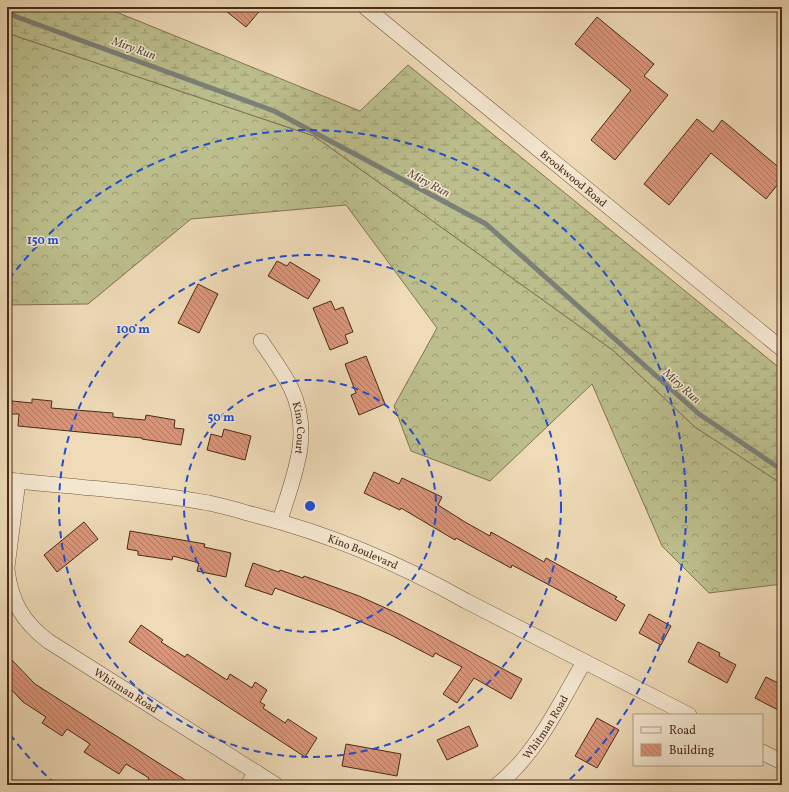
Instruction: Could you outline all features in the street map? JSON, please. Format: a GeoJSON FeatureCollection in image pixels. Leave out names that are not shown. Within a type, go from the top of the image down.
{"type":"FeatureCollection","features":[{"type":"Feature","properties":{"kind":"street","name":"Brookwood Road"},"geometry":{"type":"LineString","coordinates":[[365,7],[782,349]]}},
{"type":"Feature","properties":{"kind":"street","name":"Kino Court"},"geometry":{"type":"LineString","coordinates":[[261,341],[290,387],[298,408],[301,429],[300,451],[280,520]]}},
{"type":"Feature","properties":{"kind":"street","name":"Kino Boulevard"},"geometry":{"type":"LineString","coordinates":[[12,481],[154,494],[210,503],[280,520],[334,538],[386,560],[437,585],[687,714]]}},
{"type":"Feature","properties":{"kind":"street","name":"Whitman Road"},"geometry":{"type":"LineString","coordinates":[[12,481],[7,568],[9,585],[16,604],[25,620],[38,634],[252,779],[276,785]]}},
{"type":"Feature","properties":{"kind":"street","name":"Whitman Road"},"geometry":{"type":"LineString","coordinates":[[497,785],[524,760],[584,662]]}},
{"type":"Feature","properties":{"kind":"street"},"geometry":{"type":"LineString","coordinates":[[763,752],[782,762]]}},
{"type":"Feature","properties":{"kind":"green space"},"geometry":{"type":"Polygon","coordinates":[[[7,7],[104,7],[360,111],[408,65],[782,370],[782,484],[695,427],[614,351],[314,136],[7,33],[7,7]]]}},
{"type":"Feature","properties":{"kind":"green space"},"geometry":{"type":"Polygon","coordinates":[[[7,33],[314,136],[614,351],[695,427],[782,484],[782,584],[709,593],[662,546],[592,384],[490,481],[411,451],[394,406],[437,328],[346,205],[191,219],[88,304],[7,305],[7,33]]]}},
{"type":"Feature","properties":{"kind":"building"},"geometry":{"type":"Polygon","coordinates":[[[221,7],[263,7],[246,27],[221,7]]]}},
{"type":"Feature","properties":{"kind":"building"},"geometry":{"type":"Polygon","coordinates":[[[597,17],[654,64],[644,76],[668,95],[615,160],[591,140],[631,90],[575,44],[597,17]]]}},
{"type":"Feature","properties":{"kind":"building"},"geometry":{"type":"Polygon","coordinates":[[[697,119],[713,132],[722,120],[782,170],[782,179],[766,199],[711,153],[669,205],[644,184],[697,119]]]}},
{"type":"Feature","properties":{"kind":"building"},"geometry":{"type":"Polygon","coordinates":[[[277,261],[287,266],[290,262],[320,280],[308,299],[268,276],[277,261]]]}},
{"type":"Feature","properties":{"kind":"building"},"geometry":{"type":"Polygon","coordinates":[[[198,284],[218,294],[199,333],[178,323],[198,284]]]}},
{"type":"Feature","properties":{"kind":"building"},"geometry":{"type":"Polygon","coordinates":[[[331,301],[335,310],[343,307],[353,332],[345,335],[348,343],[330,350],[313,308],[331,301]]]}},
{"type":"Feature","properties":{"kind":"building"},"geometry":{"type":"Polygon","coordinates":[[[366,356],[385,404],[359,415],[351,395],[356,393],[345,364],[366,356]]]}},
{"type":"Feature","properties":{"kind":"building"},"geometry":{"type":"Polygon","coordinates":[[[32,399],[52,401],[51,408],[113,413],[113,417],[145,420],[146,415],[175,420],[174,428],[184,429],[181,445],[142,438],[18,426],[19,414],[11,414],[12,401],[32,403],[32,399]]]}},
{"type":"Feature","properties":{"kind":"building"},"geometry":{"type":"Polygon","coordinates":[[[224,429],[251,436],[245,460],[207,450],[211,434],[222,437],[224,429]]]}},
{"type":"Feature","properties":{"kind":"building"},"geometry":{"type":"Polygon","coordinates":[[[374,472],[399,484],[402,478],[442,497],[438,505],[465,522],[490,536],[491,532],[544,562],[546,558],[617,597],[615,599],[625,605],[616,621],[512,565],[511,568],[456,538],[455,540],[401,508],[400,510],[364,493],[374,472]]]}},
{"type":"Feature","properties":{"kind":"building"},"geometry":{"type":"Polygon","coordinates":[[[84,522],[98,539],[57,572],[44,555],[84,522]]]}},
{"type":"Feature","properties":{"kind":"building"},"geometry":{"type":"Polygon","coordinates":[[[130,531],[205,544],[204,547],[231,553],[226,577],[197,571],[199,563],[173,556],[172,560],[138,555],[138,551],[127,549],[130,531]]]}},
{"type":"Feature","properties":{"kind":"building"},"geometry":{"type":"Polygon","coordinates":[[[253,563],[279,572],[280,570],[303,578],[304,576],[359,596],[401,615],[522,679],[511,699],[474,678],[457,703],[443,694],[462,667],[435,653],[433,657],[391,635],[334,610],[275,588],[272,595],[245,586],[253,563]]]}},
{"type":"Feature","properties":{"kind":"building"},"geometry":{"type":"Polygon","coordinates":[[[649,614],[671,626],[661,645],[639,633],[649,614]]]}},
{"type":"Feature","properties":{"kind":"building"},"geometry":{"type":"Polygon","coordinates":[[[141,625],[163,640],[161,642],[185,657],[187,654],[227,680],[230,674],[252,688],[255,682],[267,690],[260,702],[265,705],[263,708],[285,723],[288,719],[317,738],[305,757],[129,642],[141,625]]]}},
{"type":"Feature","properties":{"kind":"building"},"geometry":{"type":"Polygon","coordinates":[[[698,642],[720,653],[719,656],[736,665],[727,683],[688,662],[698,642]]]}},
{"type":"Feature","properties":{"kind":"building"},"geometry":{"type":"Polygon","coordinates":[[[7,655],[35,684],[193,785],[145,785],[149,778],[126,764],[119,774],[84,752],[90,744],[67,729],[62,736],[42,723],[46,717],[23,702],[7,685],[7,655]]]}},
{"type":"Feature","properties":{"kind":"building"},"geometry":{"type":"Polygon","coordinates":[[[766,677],[782,685],[782,712],[755,698],[766,677]]]}},
{"type":"Feature","properties":{"kind":"building"},"geometry":{"type":"Polygon","coordinates":[[[597,718],[619,730],[597,768],[575,756],[597,718]]]}},
{"type":"Feature","properties":{"kind":"building"},"geometry":{"type":"Polygon","coordinates":[[[469,726],[478,746],[447,760],[437,740],[469,726]]]}},
{"type":"Feature","properties":{"kind":"building"},"geometry":{"type":"Polygon","coordinates":[[[346,744],[401,754],[397,776],[342,766],[346,744]]]}},
{"type":"Feature","properties":{"kind":"waterway","name":"Miry Run"},"geometry":{"type":"LineString","coordinates":[[7,12],[17,17],[274,111],[486,224],[699,414],[782,470]]}}]}
